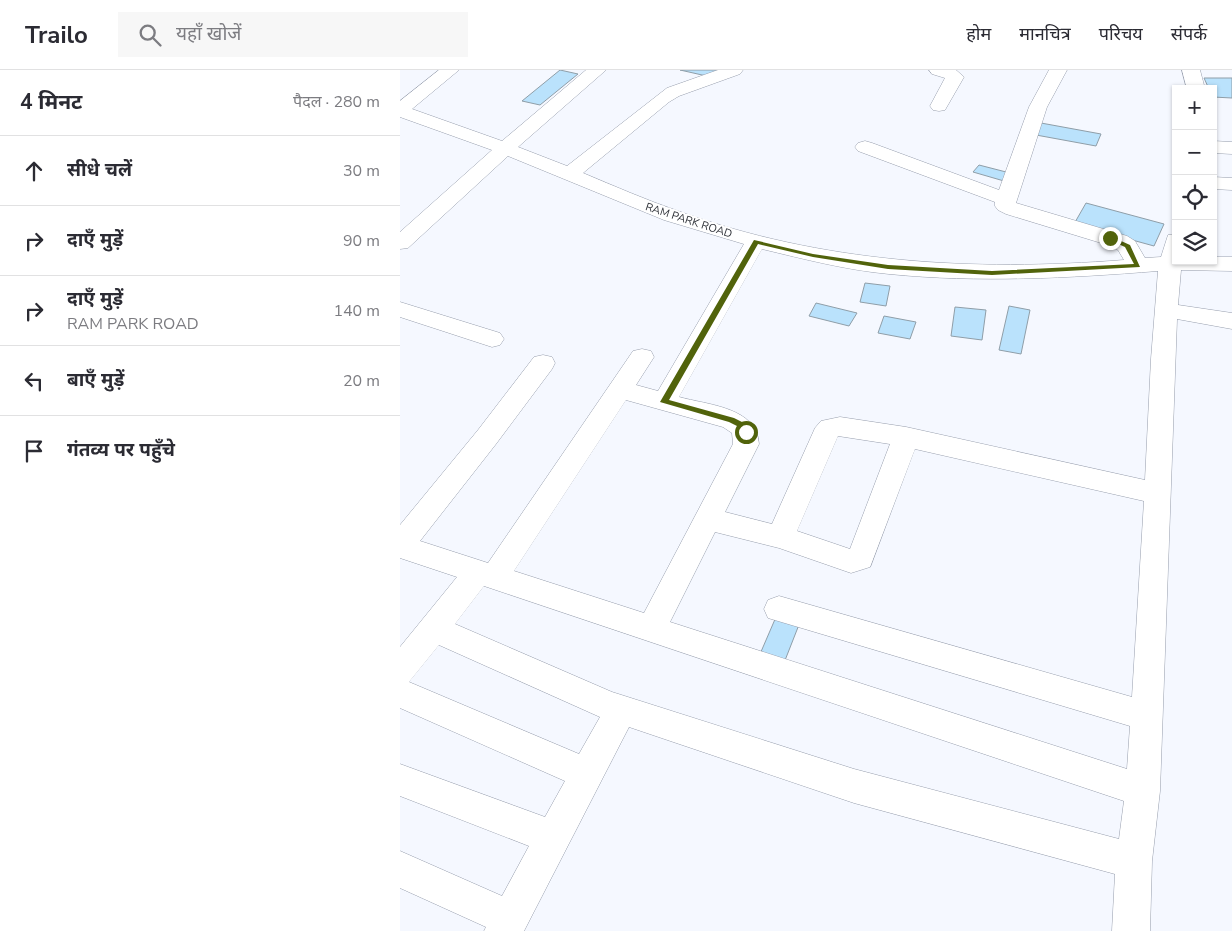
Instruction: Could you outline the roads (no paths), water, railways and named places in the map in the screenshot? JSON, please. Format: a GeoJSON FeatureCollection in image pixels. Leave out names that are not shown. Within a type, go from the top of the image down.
{"type":"FeatureCollection","features":[{"type":"Feature","properties":{"kind":"street"},"geometry":{"type":"LineString","coordinates":[[400,111],[450,70]]}},
{"type":"Feature","properties":{"kind":"street"},"geometry":{"type":"LineString","coordinates":[[400,243],[505,148],[597,70]]}},
{"type":"Feature","properties":{"kind":"street"},"geometry":{"type":"LineString","coordinates":[[569,174],[663,98],[673,92],[734,70]]}},
{"type":"Feature","properties":{"kind":"street"},"geometry":{"type":"LineString","coordinates":[[938,70],[955,77],[939,106]]}},
{"type":"Feature","properties":{"kind":"street"},"geometry":{"type":"LineString","coordinates":[[1058,70],[1038,107],[1005,206],[1119,241],[1127,246],[1138,266]]}},
{"type":"Feature","properties":{"kind":"street"},"geometry":{"type":"LineString","coordinates":[[1191,70],[1195,85]]}},
{"type":"Feature","properties":{"kind":"street","name":"RAM PARK ROAD"},"geometry":{"type":"LineString","coordinates":[[400,111],[505,148],[671,216],[813,256],[888,267],[992,273],[1138,266],[1172,252]]}},
{"type":"Feature","properties":{"kind":"street"},"geometry":{"type":"LineString","coordinates":[[865,147],[1006,199]]}},
{"type":"Feature","properties":{"kind":"street"},"geometry":{"type":"LineString","coordinates":[[1217,147],[1232,148]]}},
{"type":"Feature","properties":{"kind":"street"},"geometry":{"type":"LineString","coordinates":[[1217,183],[1232,184]]}},
{"type":"Feature","properties":{"kind":"street"},"geometry":{"type":"LineString","coordinates":[[664,402],[756,241]]}},
{"type":"Feature","properties":{"kind":"street"},"geometry":{"type":"LineString","coordinates":[[1131,931],[1134,861],[1143,791],[1166,310],[1172,260]]}},
{"type":"Feature","properties":{"kind":"street","name":"RAM PARK ROAD"},"geometry":{"type":"LineString","coordinates":[[1217,261],[1232,264]]}},
{"type":"Feature","properties":{"kind":"street"},"geometry":{"type":"LineString","coordinates":[[400,308],[492,339]]}},
{"type":"Feature","properties":{"kind":"street"},"geometry":{"type":"LineString","coordinates":[[1166,310],[1232,321]]}},
{"type":"Feature","properties":{"kind":"street"},"geometry":{"type":"LineString","coordinates":[[400,671],[434,629],[486,575],[621,390],[642,357]]}},
{"type":"Feature","properties":{"kind":"street"},"geometry":{"type":"LineString","coordinates":[[543,363],[400,546],[1143,791]]}},
{"type":"Feature","properties":{"kind":"street"},"geometry":{"type":"LineString","coordinates":[[621,390],[731,420],[740,424],[746,432],[746,444],[651,629]]}},
{"type":"Feature","properties":{"kind":"street"},"geometry":{"type":"LineString","coordinates":[[780,537],[819,446],[830,428],[840,426],[906,437],[1158,494]]}},
{"type":"Feature","properties":{"kind":"street"},"geometry":{"type":"LineString","coordinates":[[708,519],[780,537],[851,561],[860,559],[906,437]]}},
{"type":"Feature","properties":{"kind":"street"},"geometry":{"type":"LineString","coordinates":[[779,609],[1147,716]]}},
{"type":"Feature","properties":{"kind":"street"},"geometry":{"type":"LineString","coordinates":[[434,629],[621,710],[854,786],[1134,861]]}},
{"type":"Feature","properties":{"kind":"street"},"geometry":{"type":"LineString","coordinates":[[400,694],[586,774]]}},
{"type":"Feature","properties":{"kind":"street"},"geometry":{"type":"LineString","coordinates":[[400,870],[506,925],[621,710]]}},
{"type":"Feature","properties":{"kind":"street"},"geometry":{"type":"LineString","coordinates":[[400,780],[553,838]]}}]}
